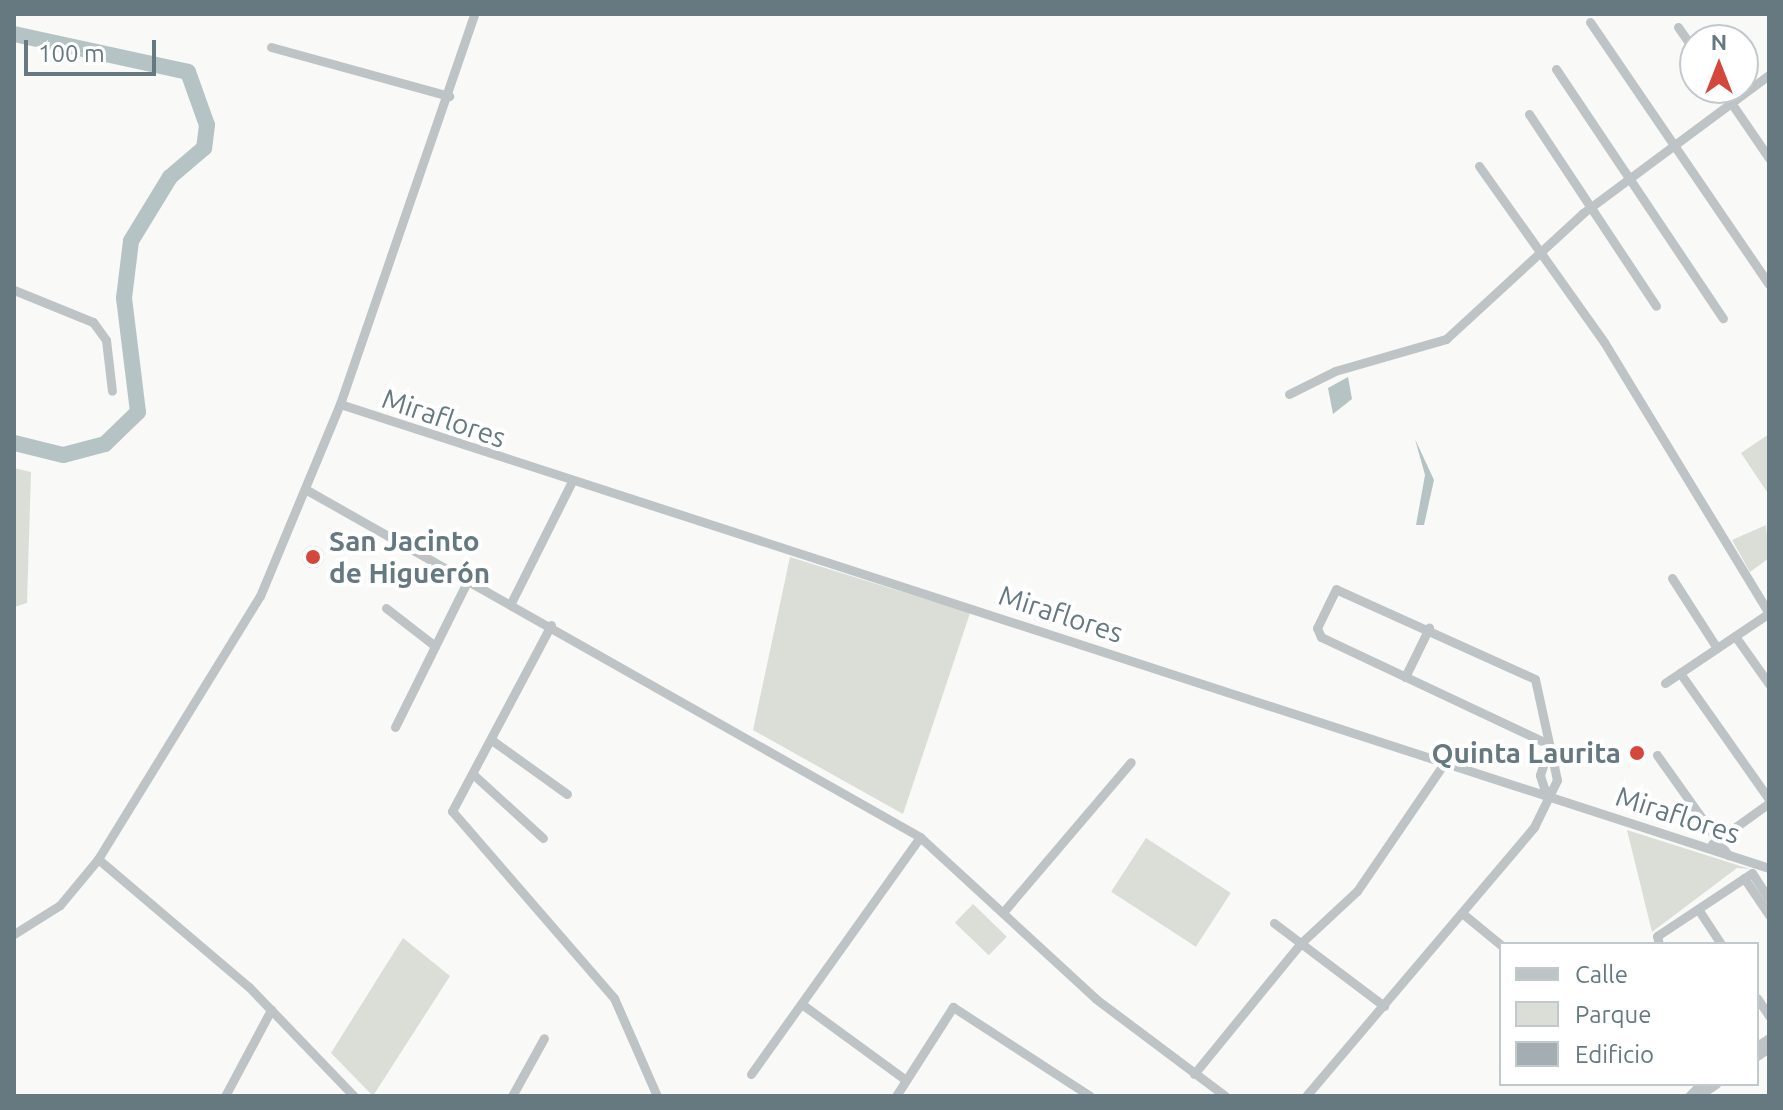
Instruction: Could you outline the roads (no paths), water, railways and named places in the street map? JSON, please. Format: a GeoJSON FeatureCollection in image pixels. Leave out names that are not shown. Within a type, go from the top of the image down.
{"type":"FeatureCollection","features":[{"type":"Feature","properties":{"kind":"street","name":"Miraflores"},"geometry":{"type":"LineString","coordinates":[[14,934],[60,905],[98,859],[253,609],[340,404],[449,96],[474,14]]}},
{"type":"Feature","properties":{"kind":"street"},"geometry":{"type":"LineString","coordinates":[[1590,22],[1769,284]]}},
{"type":"Feature","properties":{"kind":"street"},"geometry":{"type":"LineString","coordinates":[[271,47],[449,96]]}},
{"type":"Feature","properties":{"kind":"street"},"geometry":{"type":"LineString","coordinates":[[1556,69],[1630,175],[1723,318]]}},
{"type":"Feature","properties":{"kind":"street"},"geometry":{"type":"LineString","coordinates":[[1289,394],[1335,371],[1446,339],[1593,205],[1673,141],[1726,104]]}},
{"type":"Feature","properties":{"kind":"street"},"geometry":{"type":"LineString","coordinates":[[1732,104],[1769,158]]}},
{"type":"Feature","properties":{"kind":"street"},"geometry":{"type":"LineString","coordinates":[[1529,114],[1593,205],[1656,306]]}},
{"type":"Feature","properties":{"kind":"street"},"geometry":{"type":"LineString","coordinates":[[1479,166],[1604,342],[1769,613],[1665,683]]}},
{"type":"Feature","properties":{"kind":"street"},"geometry":{"type":"LineString","coordinates":[[14,290],[93,322],[106,340],[112,391]]}},
{"type":"Feature","properties":{"kind":"street","name":"Miraflores"},"geometry":{"type":"LineString","coordinates":[[340,404],[571,483],[1447,759],[1769,868]]}},
{"type":"Feature","properties":{"kind":"street"},"geometry":{"type":"LineString","coordinates":[[511,603],[571,483]]}},
{"type":"Feature","properties":{"kind":"street"},"geometry":{"type":"LineString","coordinates":[[305,489],[551,625],[654,692],[920,837],[1005,910],[1084,989],[1194,1074],[1211,1092],[1225,1096]]}},
{"type":"Feature","properties":{"kind":"street"},"geometry":{"type":"LineString","coordinates":[[395,727],[469,578]]}},
{"type":"Feature","properties":{"kind":"street"},"geometry":{"type":"LineString","coordinates":[[1672,578],[1717,648]]}},
{"type":"Feature","properties":{"kind":"street"},"geometry":{"type":"LineString","coordinates":[[1306,1096],[1534,827],[1546,794],[1557,780],[1547,746],[1535,679],[1341,587],[1317,628],[1321,637],[1547,746]]}},
{"type":"Feature","properties":{"kind":"street"},"geometry":{"type":"LineString","coordinates":[[386,608],[435,646]]}},
{"type":"Feature","properties":{"kind":"street"},"geometry":{"type":"LineString","coordinates":[[551,625],[475,776],[452,811],[614,998],[657,1096]]}},
{"type":"Feature","properties":{"kind":"street"},"geometry":{"type":"LineString","coordinates":[[1405,677],[1429,628]]}},
{"type":"Feature","properties":{"kind":"street"},"geometry":{"type":"LineString","coordinates":[[1735,636],[1769,684]]}},
{"type":"Feature","properties":{"kind":"street"},"geometry":{"type":"LineString","coordinates":[[1680,673],[1769,801],[1706,848]]}},
{"type":"Feature","properties":{"kind":"street"},"geometry":{"type":"LineString","coordinates":[[493,741],[567,794]]}},
{"type":"Feature","properties":{"kind":"street"},"geometry":{"type":"LineString","coordinates":[[1546,794],[1540,775],[1547,746]]}},
{"type":"Feature","properties":{"kind":"street"},"geometry":{"type":"LineString","coordinates":[[1657,755],[1728,855]]}},
{"type":"Feature","properties":{"kind":"street"},"geometry":{"type":"LineString","coordinates":[[1194,1074],[1301,943],[1367,879],[1447,759]]}},
{"type":"Feature","properties":{"kind":"street"},"geometry":{"type":"LineString","coordinates":[[1005,910],[1131,762]]}},
{"type":"Feature","properties":{"kind":"street"},"geometry":{"type":"LineString","coordinates":[[475,776],[543,838]]}},
{"type":"Feature","properties":{"kind":"street"},"geometry":{"type":"LineString","coordinates":[[751,1074],[920,837]]}},
{"type":"Feature","properties":{"kind":"street"},"geometry":{"type":"LineString","coordinates":[[98,859],[271,1010],[354,1096]]}},
{"type":"Feature","properties":{"kind":"street"},"geometry":{"type":"LineString","coordinates":[[1658,940],[1752,873],[1769,899]]}},
{"type":"Feature","properties":{"kind":"street"},"geometry":{"type":"LineString","coordinates":[[1744,878],[1769,915]]}},
{"type":"Feature","properties":{"kind":"street"},"geometry":{"type":"LineString","coordinates":[[1698,909],[1720,942]]}},
{"type":"Feature","properties":{"kind":"street"},"geometry":{"type":"LineString","coordinates":[[1462,913],[1499,943]]}},
{"type":"Feature","properties":{"kind":"street"},"geometry":{"type":"LineString","coordinates":[[1274,923],[1384,1006]]}},
{"type":"Feature","properties":{"kind":"street"},"geometry":{"type":"LineString","coordinates":[[803,1005],[906,1080]]}},
{"type":"Feature","properties":{"kind":"street"},"geometry":{"type":"LineString","coordinates":[[896,1096],[953,1007],[1090,1096]]}},
{"type":"Feature","properties":{"kind":"street"},"geometry":{"type":"LineString","coordinates":[[225,1096],[271,1010]]}},
{"type":"Feature","properties":{"kind":"street"},"geometry":{"type":"LineString","coordinates":[[512,1096],[544,1038]]}},
{"type":"Feature","properties":{"kind":"waterway"},"geometry":{"type":"LineString","coordinates":[[14,34],[188,72],[207,125],[204,148],[170,177],[131,241],[124,298],[138,412],[105,444],[63,455],[14,443]]}},
{"type":"Feature","properties":{"kind":"place","name":"San Jacinto de Higuerón"},"geometry":{"type":"Point","coordinates":[313,557]}},
{"type":"Feature","properties":{"kind":"place","name":"Quinta Laurita"},"geometry":{"type":"Point","coordinates":[1637,753]}}]}
